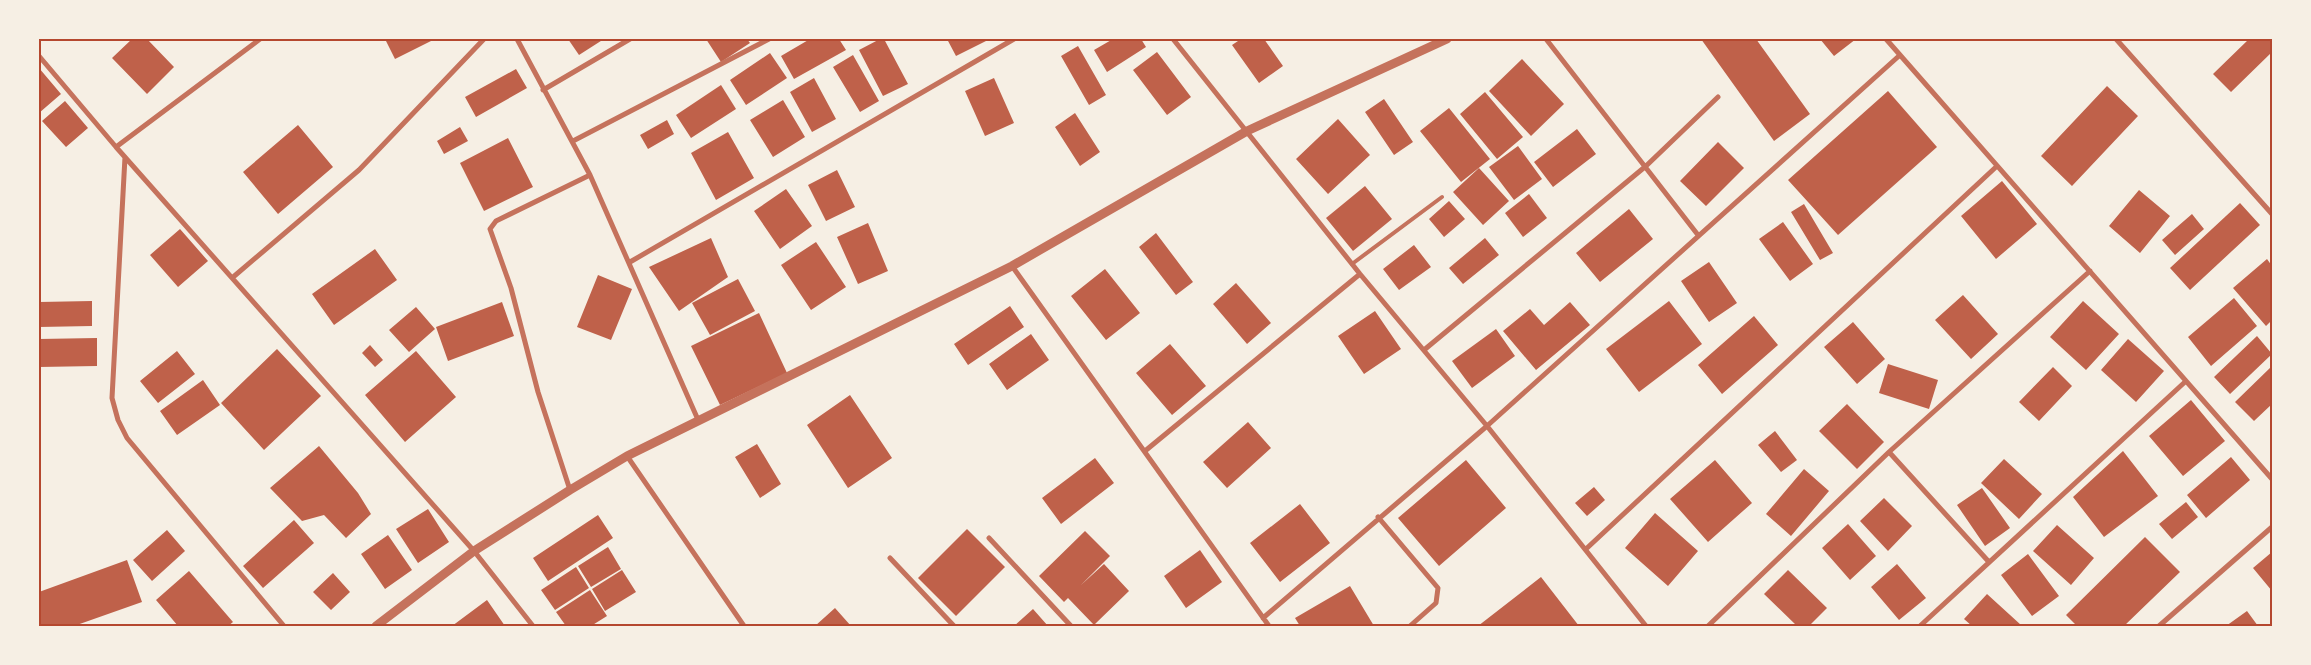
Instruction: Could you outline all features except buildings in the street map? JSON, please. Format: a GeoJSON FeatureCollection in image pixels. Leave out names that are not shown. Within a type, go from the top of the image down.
{"type":"FeatureCollection","features":[{"type":"Feature","properties":{"kind":"street"},"geometry":{"type":"LineString","coordinates":[[116,147],[260,39]]}},
{"type":"Feature","properties":{"kind":"street"},"geometry":{"type":"LineString","coordinates":[[232,278],[360,170],[484,39]]}},
{"type":"Feature","properties":{"kind":"street"},"geometry":{"type":"LineString","coordinates":[[517,39],[543,90],[574,141],[630,262],[699,423]]}},
{"type":"Feature","properties":{"kind":"street"},"geometry":{"type":"LineString","coordinates":[[543,90],[630,39]]}},
{"type":"Feature","properties":{"kind":"street"},"geometry":{"type":"LineString","coordinates":[[574,141],[769,39]]}},
{"type":"Feature","properties":{"kind":"street"},"geometry":{"type":"LineString","coordinates":[[630,262],[1014,39]]}},
{"type":"Feature","properties":{"kind":"street"},"geometry":{"type":"LineString","coordinates":[[1173,39],[1360,274],[1487,426],[1646,626]]}},
{"type":"Feature","properties":{"kind":"street"},"geometry":{"type":"LineString","coordinates":[[376,626],[474,551],[627,456],[699,423],[1012,266],[1247,131],[1447,39]]}},
{"type":"Feature","properties":{"kind":"street"},"geometry":{"type":"LineString","coordinates":[[1546,39],[1698,235]]}},
{"type":"Feature","properties":{"kind":"street"},"geometry":{"type":"LineString","coordinates":[[1886,39],[2272,479]]}},
{"type":"Feature","properties":{"kind":"street"},"geometry":{"type":"LineString","coordinates":[[2116,39],[2272,214]]}},
{"type":"Feature","properties":{"kind":"street"},"geometry":{"type":"LineString","coordinates":[[1263,618],[1378,517],[1487,426],[1900,55]]}},
{"type":"Feature","properties":{"kind":"street"},"geometry":{"type":"LineString","coordinates":[[39,56],[116,147],[474,551],[533,626]]}},
{"type":"Feature","properties":{"kind":"street"},"geometry":{"type":"LineString","coordinates":[[1424,350],[1646,166],[1718,98]]}},
{"type":"Feature","properties":{"kind":"street"},"geometry":{"type":"LineString","coordinates":[[125,157],[112,398],[118,420],[127,438],[284,626]]}},
{"type":"Feature","properties":{"kind":"street"},"geometry":{"type":"LineString","coordinates":[[1586,549],[1997,166]]}},
{"type":"Feature","properties":{"kind":"street"},"geometry":{"type":"LineString","coordinates":[[570,490],[538,392],[512,288],[490,229],[496,221],[590,175]]}},
{"type":"Feature","properties":{"kind":"street"},"geometry":{"type":"LineString","coordinates":[[1012,266],[1269,626]]}},
{"type":"Feature","properties":{"kind":"street"},"geometry":{"type":"LineString","coordinates":[[1708,626],[1889,452],[2090,271]]}},
{"type":"Feature","properties":{"kind":"street"},"geometry":{"type":"LineString","coordinates":[[1145,451],[1360,274]]}},
{"type":"Feature","properties":{"kind":"street"},"geometry":{"type":"LineString","coordinates":[[1920,626],[2186,381]]}},
{"type":"Feature","properties":{"kind":"street"},"geometry":{"type":"LineString","coordinates":[[1889,452],[1989,562]]}},
{"type":"Feature","properties":{"kind":"street"},"geometry":{"type":"LineString","coordinates":[[627,456],[744,626]]}},
{"type":"Feature","properties":{"kind":"street"},"geometry":{"type":"LineString","coordinates":[[1378,517],[1438,588],[1436,603],[1410,626]]}},
{"type":"Feature","properties":{"kind":"street"},"geometry":{"type":"LineString","coordinates":[[2160,626],[2272,527]]}},
{"type":"Feature","properties":{"kind":"street"},"geometry":{"type":"LineString","coordinates":[[989,538],[1071,626]]}},
{"type":"Feature","properties":{"kind":"street"},"geometry":{"type":"LineString","coordinates":[[890,558],[954,626]]}},
{"type":"Feature","properties":{"kind":"lane"},"geometry":{"type":"LineString","coordinates":[[1352,264],[1442,197]]}}]}
